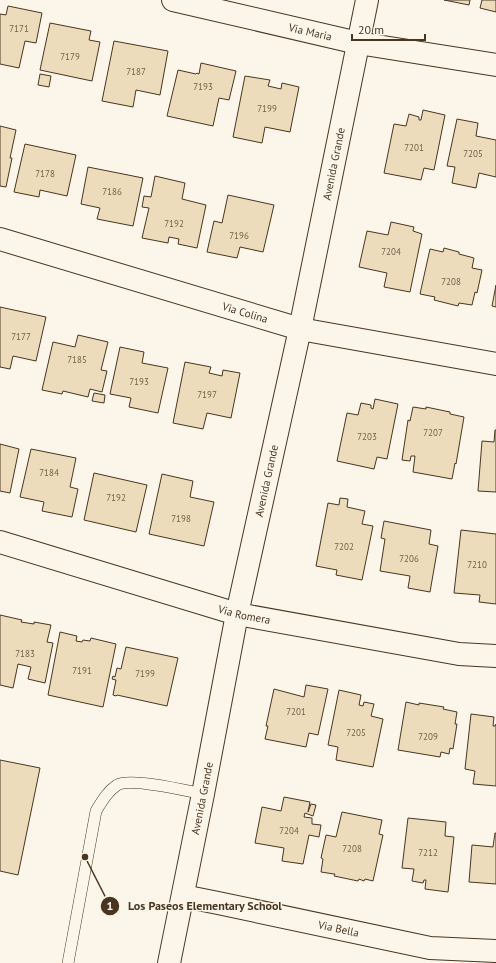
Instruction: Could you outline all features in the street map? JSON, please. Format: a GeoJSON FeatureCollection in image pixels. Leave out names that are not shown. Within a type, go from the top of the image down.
{"type":"FeatureCollection","features":[{"type":"Feature","properties":{"kind":"street","name":"Via Maria"},"geometry":{"type":"LineString","coordinates":[[173,0],[358,43],[496,65]]}},
{"type":"Feature","properties":{"kind":"street","name":"Avenida Grande"},"geometry":{"type":"LineString","coordinates":[[168,963],[204,794],[236,614],[300,330],[367,0]]}},
{"type":"Feature","properties":{"kind":"street","name":"Via Colina"},"geometry":{"type":"LineString","coordinates":[[0,239],[300,330],[496,364]]}},
{"type":"Feature","properties":{"kind":"street","name":"Via Romera"},"geometry":{"type":"LineString","coordinates":[[0,542],[236,614],[459,654],[496,656]]}},
{"type":"Feature","properties":{"kind":"street","name":"Via Bella"},"geometry":{"type":"LineString","coordinates":[[183,896],[430,948],[496,951]]}},
{"type":"Feature","properties":{"kind":"lane"},"geometry":{"type":"LineString","coordinates":[[68,963],[96,811],[106,794],[119,784],[148,783],[204,794]]}},
{"type":"Feature","properties":{"kind":"building"},"geometry":{"type":"Polygon","coordinates":[[[444,0],[470,0],[469,5],[444,0]]]}},
{"type":"Feature","properties":{"kind":"building"},"geometry":{"type":"Polygon","coordinates":[[[482,0],[496,0],[496,12],[480,8],[482,0]]]}},
{"type":"Feature","properties":{"kind":"building"},"geometry":{"type":"Polygon","coordinates":[[[8,6],[42,13],[36,43],[25,41],[19,68],[0,64],[0,14],[6,15],[8,6]]]}},
{"type":"Feature","properties":{"kind":"building"},"geometry":{"type":"Polygon","coordinates":[[[50,23],[91,31],[89,40],[100,42],[92,81],[40,70],[50,23]]]}},
{"type":"Feature","properties":{"kind":"building"},"geometry":{"type":"Polygon","coordinates":[[[114,41],[168,51],[160,95],[136,90],[133,107],[102,101],[114,41]]]}},
{"type":"Feature","properties":{"kind":"building"},"geometry":{"type":"Polygon","coordinates":[[[201,63],[236,71],[229,100],[219,98],[213,126],[167,116],[178,70],[199,74],[201,63]]]}},
{"type":"Feature","properties":{"kind":"building"},"geometry":{"type":"Polygon","coordinates":[[[40,74],[51,76],[49,87],[38,85],[40,74]]]}},
{"type":"Feature","properties":{"kind":"building"},"geometry":{"type":"Polygon","coordinates":[[[245,76],[270,80],[268,86],[281,89],[282,83],[299,87],[290,132],[265,127],[262,143],[233,137],[245,76]]]}},
{"type":"Feature","properties":{"kind":"building"},"geometry":{"type":"Polygon","coordinates":[[[423,110],[445,115],[434,170],[424,168],[421,180],[384,173],[394,124],[406,126],[409,114],[419,117],[419,120],[421,120],[423,110]]]}},
{"type":"Feature","properties":{"kind":"building"},"geometry":{"type":"Polygon","coordinates":[[[457,119],[478,123],[476,136],[496,140],[496,177],[479,173],[476,188],[452,183],[455,167],[447,166],[457,119]]]}},
{"type":"Feature","properties":{"kind":"building"},"geometry":{"type":"Polygon","coordinates":[[[0,126],[16,130],[6,187],[0,186],[0,126]]]}},
{"type":"Feature","properties":{"kind":"building"},"geometry":{"type":"Polygon","coordinates":[[[25,144],[76,155],[67,196],[40,190],[39,197],[14,192],[25,144]]]}},
{"type":"Feature","properties":{"kind":"building"},"geometry":{"type":"Polygon","coordinates":[[[88,167],[143,178],[133,226],[97,219],[100,208],[81,204],[88,167]]]}},
{"type":"Feature","properties":{"kind":"building"},"geometry":{"type":"Polygon","coordinates":[[[155,176],[185,183],[182,199],[206,205],[197,248],[178,244],[179,239],[169,237],[168,243],[142,238],[149,208],[142,207],[144,196],[151,197],[155,176]]]}},
{"type":"Feature","properties":{"kind":"building"},"geometry":{"type":"Polygon","coordinates":[[[228,195],[274,205],[263,252],[240,247],[237,258],[207,252],[214,221],[222,223],[228,195]]]}},
{"type":"Feature","properties":{"kind":"building"},"geometry":{"type":"Polygon","coordinates":[[[391,222],[414,227],[413,231],[422,234],[410,292],[384,287],[387,273],[359,267],[367,231],[388,235],[391,222]]]}},
{"type":"Feature","properties":{"kind":"building"},"geometry":{"type":"Polygon","coordinates":[[[444,248],[474,258],[472,268],[482,270],[477,293],[475,292],[472,305],[459,303],[458,306],[434,300],[435,297],[420,294],[430,249],[443,252],[444,248]]]}},
{"type":"Feature","properties":{"kind":"building"},"geometry":{"type":"Polygon","coordinates":[[[496,285],[496,307],[492,306],[496,285]]]}},
{"type":"Feature","properties":{"kind":"building"},"geometry":{"type":"Polygon","coordinates":[[[0,307],[46,317],[36,361],[13,356],[10,369],[0,367],[0,307]]]}},
{"type":"Feature","properties":{"kind":"building"},"geometry":{"type":"Polygon","coordinates":[[[78,335],[108,342],[101,370],[107,371],[102,392],[90,389],[88,397],[63,391],[62,394],[42,390],[53,342],[75,347],[78,335]]]}},
{"type":"Feature","properties":{"kind":"building"},"geometry":{"type":"Polygon","coordinates":[[[120,347],[144,352],[142,363],[168,368],[158,413],[129,407],[131,398],[110,394],[120,347]]]}},
{"type":"Feature","properties":{"kind":"building"},"geometry":{"type":"Polygon","coordinates":[[[185,362],[211,367],[209,373],[222,376],[223,370],[240,373],[231,418],[207,413],[203,429],[173,423],[185,362]]]}},
{"type":"Feature","properties":{"kind":"building"},"geometry":{"type":"Polygon","coordinates":[[[94,393],[105,395],[104,403],[92,401],[94,393]]]}},
{"type":"Feature","properties":{"kind":"building"},"geometry":{"type":"Polygon","coordinates":[[[375,399],[398,404],[387,459],[377,457],[374,469],[337,461],[347,413],[358,415],[361,403],[371,405],[371,408],[373,409],[375,399]]]}},
{"type":"Feature","properties":{"kind":"building"},"geometry":{"type":"Polygon","coordinates":[[[413,407],[426,409],[426,407],[450,412],[450,414],[464,417],[452,479],[413,472],[415,456],[411,456],[410,461],[402,460],[408,420],[410,421],[413,407]]]}},
{"type":"Feature","properties":{"kind":"building"},"geometry":{"type":"Polygon","coordinates":[[[495,430],[496,492],[478,491],[482,441],[494,442],[495,430]]]}},
{"type":"Feature","properties":{"kind":"building"},"geometry":{"type":"Polygon","coordinates":[[[0,444],[19,449],[10,493],[0,491],[0,444]]]}},
{"type":"Feature","properties":{"kind":"building"},"geometry":{"type":"Polygon","coordinates":[[[31,449],[76,458],[70,487],[78,489],[72,517],[42,511],[44,502],[20,497],[31,449]]]}},
{"type":"Feature","properties":{"kind":"building"},"geometry":{"type":"Polygon","coordinates":[[[94,473],[147,485],[136,532],[84,520],[94,473]]]}},
{"type":"Feature","properties":{"kind":"building"},"geometry":{"type":"Polygon","coordinates":[[[162,474],[193,481],[190,497],[214,502],[204,546],[149,534],[162,474]]]}},
{"type":"Feature","properties":{"kind":"building"},"geometry":{"type":"Polygon","coordinates":[[[340,498],[348,499],[347,507],[365,511],[362,524],[373,526],[362,580],[336,575],[337,570],[316,566],[328,503],[339,505],[340,498]]]}},
{"type":"Feature","properties":{"kind":"building"},"geometry":{"type":"Polygon","coordinates":[[[384,521],[431,530],[429,544],[438,546],[430,592],[408,588],[410,576],[380,571],[385,539],[381,538],[384,521]]]}},
{"type":"Feature","properties":{"kind":"building"},"geometry":{"type":"Polygon","coordinates":[[[461,530],[496,534],[496,604],[479,602],[480,595],[454,593],[461,530]]]}},
{"type":"Feature","properties":{"kind":"building"},"geometry":{"type":"Polygon","coordinates":[[[0,615],[22,620],[21,622],[34,624],[34,622],[51,625],[47,642],[53,643],[45,683],[28,679],[31,667],[18,664],[13,688],[0,685],[0,615]]]}},
{"type":"Feature","properties":{"kind":"building"},"geometry":{"type":"Polygon","coordinates":[[[60,632],[77,636],[76,641],[90,641],[91,638],[116,644],[103,707],[48,695],[60,632]]]}},
{"type":"Feature","properties":{"kind":"building"},"geometry":{"type":"Polygon","coordinates":[[[126,647],[178,658],[167,706],[113,695],[116,680],[112,679],[113,676],[115,677],[117,668],[121,669],[126,647]]]}},
{"type":"Feature","properties":{"kind":"building"},"geometry":{"type":"Polygon","coordinates":[[[306,685],[328,689],[318,735],[309,733],[306,747],[265,739],[268,726],[266,726],[274,689],[304,697],[306,685]]]}},
{"type":"Feature","properties":{"kind":"building"},"geometry":{"type":"Polygon","coordinates":[[[339,690],[361,695],[359,705],[363,706],[364,702],[374,704],[371,716],[383,719],[373,767],[336,760],[338,747],[328,745],[339,690]]]}},
{"type":"Feature","properties":{"kind":"building"},"geometry":{"type":"Polygon","coordinates":[[[406,702],[419,705],[419,703],[444,707],[443,709],[457,712],[455,724],[457,724],[453,749],[450,748],[449,754],[441,752],[440,757],[398,750],[406,702]]]}},
{"type":"Feature","properties":{"kind":"building"},"geometry":{"type":"Polygon","coordinates":[[[471,714],[494,717],[493,726],[496,724],[496,786],[473,784],[475,771],[465,769],[471,714]]]}},
{"type":"Feature","properties":{"kind":"building"},"geometry":{"type":"Polygon","coordinates":[[[0,760],[40,768],[18,875],[0,871],[0,760]]]}},
{"type":"Feature","properties":{"kind":"building"},"geometry":{"type":"Polygon","coordinates":[[[284,797],[310,802],[308,812],[311,804],[316,805],[313,816],[305,813],[304,817],[312,818],[312,824],[321,825],[319,837],[309,835],[303,864],[282,861],[284,848],[255,843],[262,807],[281,811],[284,797]]]}},
{"type":"Feature","properties":{"kind":"building"},"geometry":{"type":"Polygon","coordinates":[[[342,812],[382,820],[379,834],[383,835],[373,881],[365,879],[364,881],[359,879],[358,881],[334,876],[335,874],[321,872],[323,859],[321,858],[326,835],[336,837],[342,812]]]}},
{"type":"Feature","properties":{"kind":"building"},"geometry":{"type":"Polygon","coordinates":[[[408,818],[446,822],[445,836],[454,837],[448,892],[425,889],[426,880],[424,880],[423,883],[412,881],[414,869],[402,868],[408,818]]]}},
{"type":"Feature","properties":{"kind":"building"},"geometry":{"type":"Polygon","coordinates":[[[495,833],[496,884],[469,882],[472,845],[493,847],[495,833]]]}},
{"type":"Feature","properties":{"kind":"place","name":"Los Paseos Elementary School"},"geometry":{"type":"Point","coordinates":[85,857]}}]}
